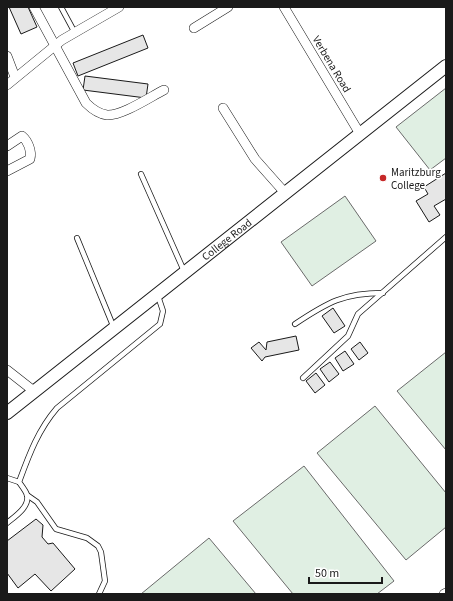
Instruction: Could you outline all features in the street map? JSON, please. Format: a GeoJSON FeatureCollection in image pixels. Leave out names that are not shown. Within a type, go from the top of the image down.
{"type":"FeatureCollection","features":[{"type":"Feature","properties":{"kind":"street"},"geometry":{"type":"LineString","coordinates":[[34,7],[56,45],[86,103],[102,114],[117,114],[164,90]]}},
{"type":"Feature","properties":{"kind":"street"},"geometry":{"type":"LineString","coordinates":[[7,86],[15,77],[56,45],[75,32],[119,7]]}},
{"type":"Feature","properties":{"kind":"street"},"geometry":{"type":"LineString","coordinates":[[194,28],[228,7]]}},
{"type":"Feature","properties":{"kind":"street","name":"Verbena Road"},"geometry":{"type":"LineString","coordinates":[[284,7],[360,134]]}},
{"type":"Feature","properties":{"kind":"street"},"geometry":{"type":"LineString","coordinates":[[7,56],[15,77]]}},
{"type":"Feature","properties":{"kind":"street","name":"College Road"},"geometry":{"type":"LineString","coordinates":[[7,414],[446,66]]}},
{"type":"Feature","properties":{"kind":"street"},"geometry":{"type":"LineString","coordinates":[[223,108],[255,159],[286,194]]}},
{"type":"Feature","properties":{"kind":"street"},"geometry":{"type":"LineString","coordinates":[[7,146],[22,136],[27,141],[31,152],[30,159],[7,171]]}},
{"type":"Feature","properties":{"kind":"street"},"geometry":{"type":"LineString","coordinates":[[7,370],[35,392]]}},
{"type":"Feature","properties":{"kind":"lane"},"geometry":{"type":"LineString","coordinates":[[61,7],[75,32]]}},
{"type":"Feature","properties":{"kind":"lane"},"geometry":{"type":"LineString","coordinates":[[141,174],[185,272]]}},
{"type":"Feature","properties":{"kind":"lane"},"geometry":{"type":"LineString","coordinates":[[303,378],[348,336],[358,314],[446,237]]}},
{"type":"Feature","properties":{"kind":"lane"},"geometry":{"type":"LineString","coordinates":[[77,238],[114,329]]}},
{"type":"Feature","properties":{"kind":"lane"},"geometry":{"type":"LineString","coordinates":[[295,324],[325,304],[340,298],[362,293],[383,292]]}},
{"type":"Feature","properties":{"kind":"lane"},"geometry":{"type":"LineString","coordinates":[[19,482],[35,440],[57,408],[160,324],[163,311],[158,295]]}},
{"type":"Feature","properties":{"kind":"lane"},"geometry":{"type":"LineString","coordinates":[[7,478],[19,482],[27,495],[37,502],[56,529],[87,538],[98,546],[101,552],[104,581],[100,594]]}},
{"type":"Feature","properties":{"kind":"lane"},"geometry":{"type":"LineString","coordinates":[[7,523],[23,509],[27,495]]}},
{"type":"Feature","properties":{"kind":"green space"},"geometry":{"type":"Polygon","coordinates":[[[446,88],[446,158],[430,170],[396,127],[446,88]]]}},
{"type":"Feature","properties":{"kind":"green space"},"geometry":{"type":"Polygon","coordinates":[[[345,196],[376,241],[312,286],[281,242],[345,196]]]}},
{"type":"Feature","properties":{"kind":"green space"},"geometry":{"type":"Polygon","coordinates":[[[446,352],[446,450],[397,391],[446,352]]]}},
{"type":"Feature","properties":{"kind":"green space"},"geometry":{"type":"Polygon","coordinates":[[[375,406],[446,493],[446,527],[406,560],[317,453],[375,406]]]}},
{"type":"Feature","properties":{"kind":"green space"},"geometry":{"type":"Polygon","coordinates":[[[304,466],[394,581],[377,594],[293,594],[233,521],[304,466]]]}},
{"type":"Feature","properties":{"kind":"green space"},"geometry":{"type":"Polygon","coordinates":[[[209,538],[256,594],[141,594],[209,538]]]}},
{"type":"Feature","properties":{"kind":"building"},"geometry":{"type":"Polygon","coordinates":[[[9,7],[28,7],[37,27],[21,34],[9,7]]]}},
{"type":"Feature","properties":{"kind":"building"},"geometry":{"type":"Polygon","coordinates":[[[143,35],[148,48],[78,76],[73,63],[143,35]]]}},
{"type":"Feature","properties":{"kind":"building"},"geometry":{"type":"Polygon","coordinates":[[[85,76],[148,84],[146,98],[83,90],[85,76]]]}},
{"type":"Feature","properties":{"kind":"building"},"geometry":{"type":"Polygon","coordinates":[[[446,173],[446,199],[434,206],[440,215],[429,222],[416,201],[428,194],[424,187],[446,173]]]}},
{"type":"Feature","properties":{"kind":"building"},"geometry":{"type":"Polygon","coordinates":[[[333,308],[345,326],[334,333],[322,316],[333,308]]]}},
{"type":"Feature","properties":{"kind":"building"},"geometry":{"type":"Polygon","coordinates":[[[296,336],[299,350],[265,357],[262,361],[251,348],[259,342],[266,350],[267,342],[296,336]]]}},
{"type":"Feature","properties":{"kind":"building"},"geometry":{"type":"Polygon","coordinates":[[[360,342],[368,353],[359,360],[351,349],[360,342]]]}},
{"type":"Feature","properties":{"kind":"building"},"geometry":{"type":"Polygon","coordinates":[[[345,351],[354,364],[343,371],[335,358],[345,351]]]}},
{"type":"Feature","properties":{"kind":"building"},"geometry":{"type":"Polygon","coordinates":[[[330,362],[339,374],[329,382],[320,369],[330,362]]]}},
{"type":"Feature","properties":{"kind":"building"},"geometry":{"type":"Polygon","coordinates":[[[316,373],[325,385],[315,393],[306,381],[316,373]]]}},
{"type":"Feature","properties":{"kind":"building"},"geometry":{"type":"Polygon","coordinates":[[[36,519],[43,525],[42,537],[48,544],[53,543],[75,569],[51,591],[35,574],[18,588],[7,573],[7,541],[36,519]]]}},
{"type":"Feature","properties":{"kind":"place","name":"Maritzburg College"},"geometry":{"type":"Point","coordinates":[383,178]}}]}
